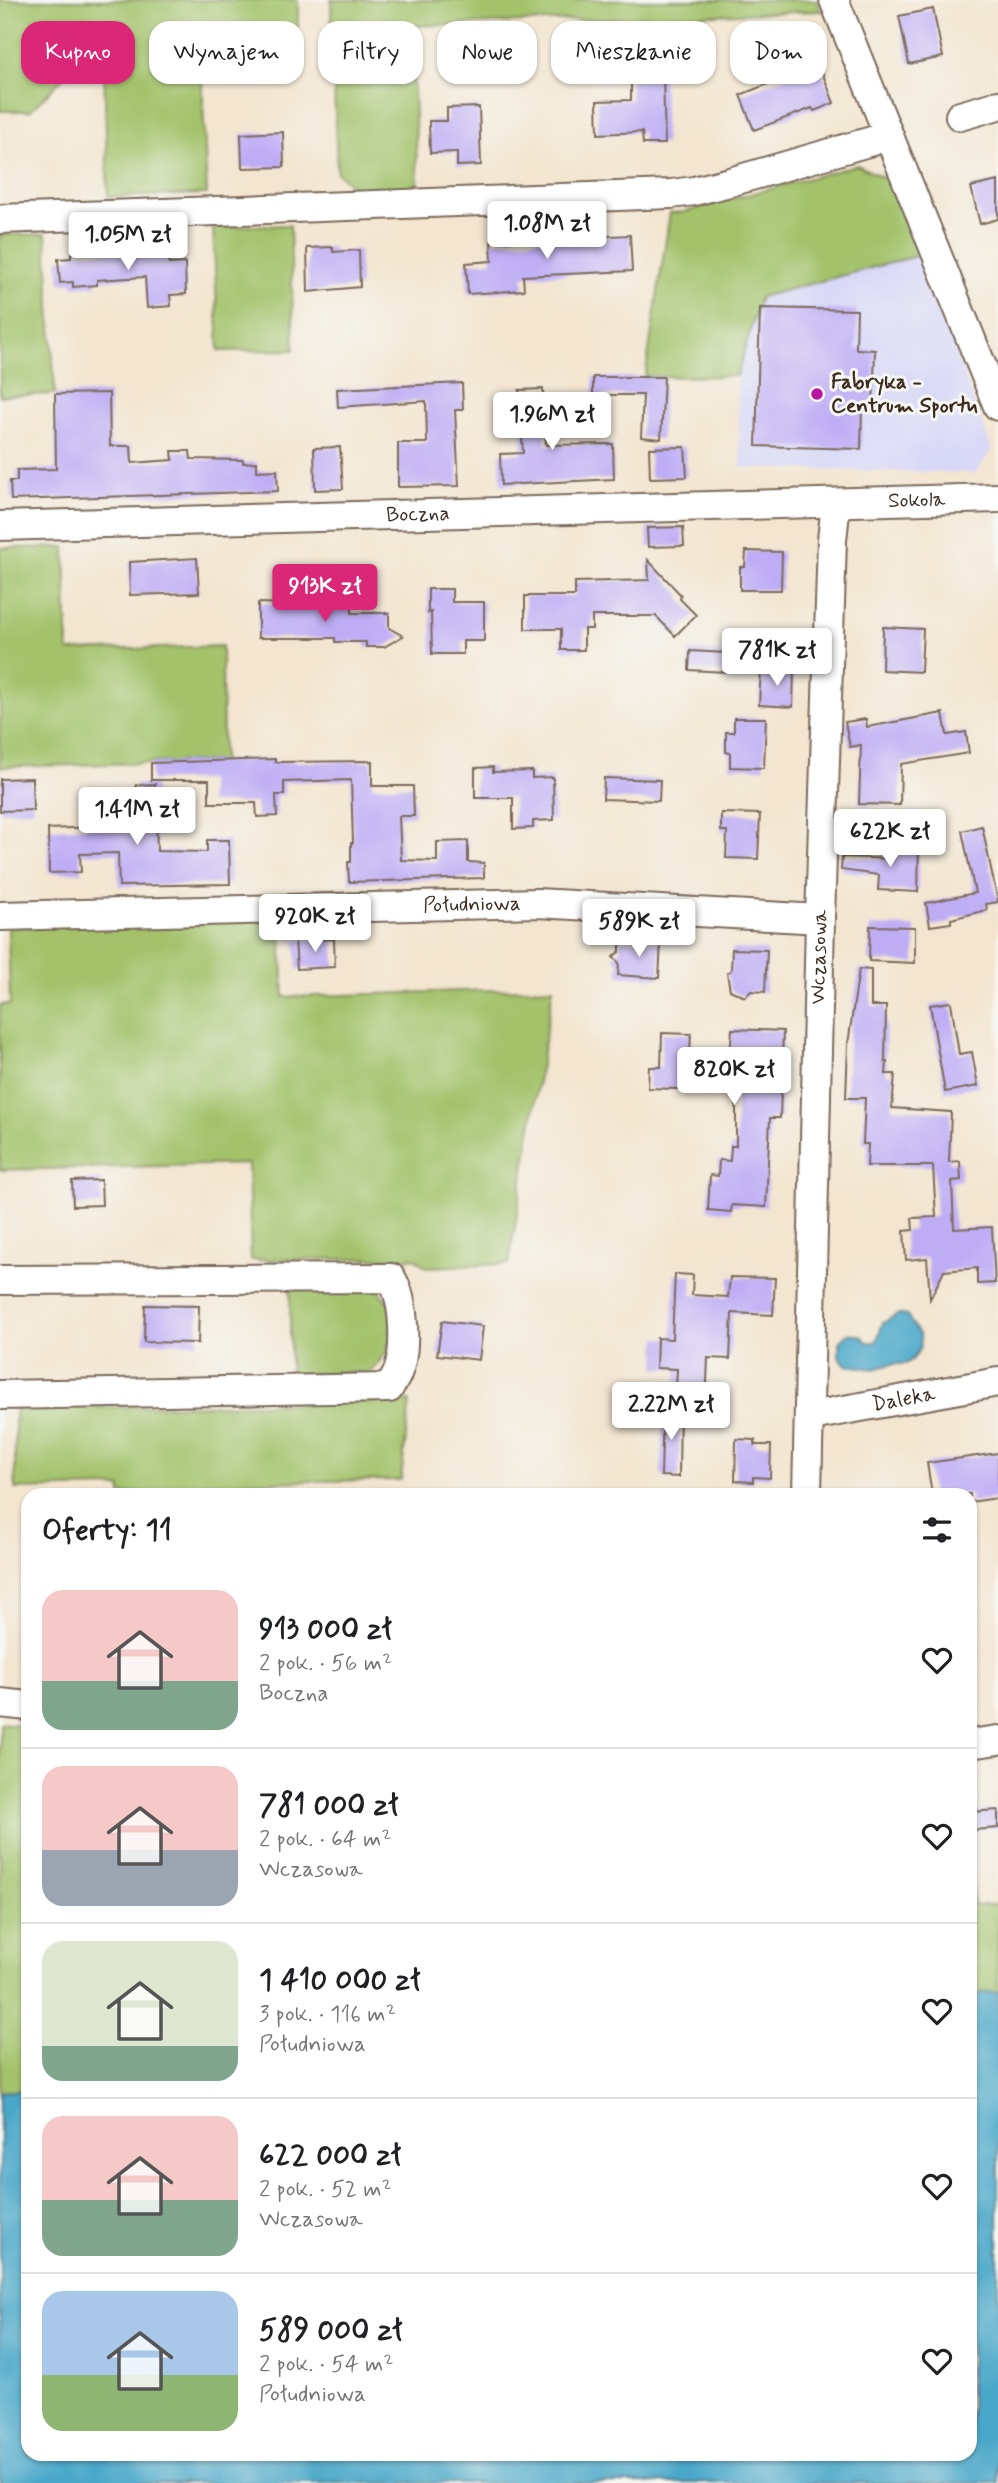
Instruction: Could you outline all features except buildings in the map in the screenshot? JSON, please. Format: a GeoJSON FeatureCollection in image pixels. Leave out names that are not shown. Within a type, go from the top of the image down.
{"type":"FeatureCollection","features":[{"type":"Feature","properties":{"kind":"street"},"geometry":{"type":"LineString","coordinates":[[834,0],[998,406]]}},
{"type":"Feature","properties":{"kind":"street"},"geometry":{"type":"LineString","coordinates":[[960,116],[998,106]]}},
{"type":"Feature","properties":{"kind":"street"},"geometry":{"type":"LineString","coordinates":[[0,219],[671,194],[730,182],[889,136]]}},
{"type":"Feature","properties":{"kind":"street","name":"Sokola"},"geometry":{"type":"LineString","coordinates":[[836,502],[998,498]]}},
{"type":"Feature","properties":{"kind":"street","name":"Boczna"},"geometry":{"type":"LineString","coordinates":[[0,526],[836,502]]}},
{"type":"Feature","properties":{"kind":"street","name":"Wczasowa"},"geometry":{"type":"LineString","coordinates":[[807,1488],[820,919],[832,540],[836,502]]}},
{"type":"Feature","properties":{"kind":"street","name":"Południowa"},"geometry":{"type":"LineString","coordinates":[[0,916],[537,903],[820,919]]}},
{"type":"Feature","properties":{"kind":"street"},"geometry":{"type":"LineString","coordinates":[[0,1280],[391,1278],[397,1287],[404,1325],[398,1373],[389,1388],[0,1395]]}},
{"type":"Feature","properties":{"kind":"street","name":"Daleka"},"geometry":{"type":"LineString","coordinates":[[811,1416],[998,1382]]}},
{"type":"Feature","properties":{"kind":"street"},"geometry":{"type":"LineString","coordinates":[[0,1703],[21,1705]]}},
{"type":"Feature","properties":{"kind":"street"},"geometry":{"type":"LineString","coordinates":[[977,1743],[998,1741]]}},
{"type":"Feature","properties":{"kind":"shaded area"},"geometry":{"type":"Polygon","coordinates":[[[920,255],[992,450],[976,473],[741,468],[737,376],[760,297],[920,255]]]}},
{"type":"Feature","properties":{"kind":"green space"},"geometry":{"type":"Polygon","coordinates":[[[0,0],[298,0],[298,21],[149,21],[149,84],[202,84],[207,194],[108,197],[104,84],[135,84],[135,21],[21,21],[21,84],[57,84],[30,111],[0,111],[0,0]]]}},
{"type":"Feature","properties":{"kind":"green space"},"geometry":{"type":"Polygon","coordinates":[[[331,0],[817,0],[821,11],[537,21],[437,21],[437,25],[423,26],[423,21],[332,21],[331,0]]]}},
{"type":"Feature","properties":{"kind":"green space"},"geometry":{"type":"Polygon","coordinates":[[[334,84],[414,84],[418,188],[356,190],[337,172],[334,84]]]}},
{"type":"Feature","properties":{"kind":"green space"},"geometry":{"type":"Polygon","coordinates":[[[857,165],[888,180],[920,255],[760,297],[737,376],[645,377],[670,213],[684,212],[857,165]]]}},
{"type":"Feature","properties":{"kind":"green space"},"geometry":{"type":"Polygon","coordinates":[[[290,225],[294,350],[219,351],[213,227],[290,225]]]}},
{"type":"Feature","properties":{"kind":"green space"},"geometry":{"type":"Polygon","coordinates":[[[46,234],[55,394],[0,396],[0,235],[46,234]]]}},
{"type":"Feature","properties":{"kind":"green space"},"geometry":{"type":"Polygon","coordinates":[[[65,547],[68,651],[222,646],[223,761],[0,767],[0,548],[65,547]]]}},
{"type":"Feature","properties":{"kind":"green space"},"geometry":{"type":"Polygon","coordinates":[[[280,917],[284,997],[553,988],[509,1264],[426,1267],[415,1258],[251,1260],[248,1164],[0,1170],[0,1005],[10,1004],[8,928],[280,917]]]}},
{"type":"Feature","properties":{"kind":"green space"},"geometry":{"type":"Polygon","coordinates":[[[290,1287],[376,1287],[393,1309],[388,1350],[371,1372],[290,1374],[290,1287]]]}},
{"type":"Feature","properties":{"kind":"green space"},"geometry":{"type":"Polygon","coordinates":[[[410,1401],[401,1480],[247,1482],[246,1488],[15,1489],[15,1409],[410,1401]]]}},
{"type":"Feature","properties":{"kind":"green space"},"geometry":{"type":"Polygon","coordinates":[[[0,1723],[21,1725],[21,2090],[0,2092],[0,1723]]]}},
{"type":"Feature","properties":{"kind":"green space"},"geometry":{"type":"Polygon","coordinates":[[[998,1904],[998,1992],[977,1994],[977,1906],[998,1904]]]}},
{"type":"Feature","properties":{"kind":"water"},"geometry":{"type":"Polygon","coordinates":[[[898,1314],[907,1316],[920,1336],[921,1347],[913,1359],[906,1364],[892,1364],[874,1369],[846,1365],[839,1356],[839,1342],[850,1333],[862,1336],[867,1342],[876,1342],[883,1323],[898,1314]]]}},
{"type":"Feature","properties":{"kind":"water"},"geometry":{"type":"Polygon","coordinates":[[[998,1992],[998,2483],[0,2483],[0,2092],[21,2090],[21,2461],[977,2461],[977,1994],[998,1992]]]}},
{"type":"Feature","properties":{"kind":"place","name":"Fabryka - Centrum Sportu"},"geometry":{"type":"Point","coordinates":[817,394]}}]}
